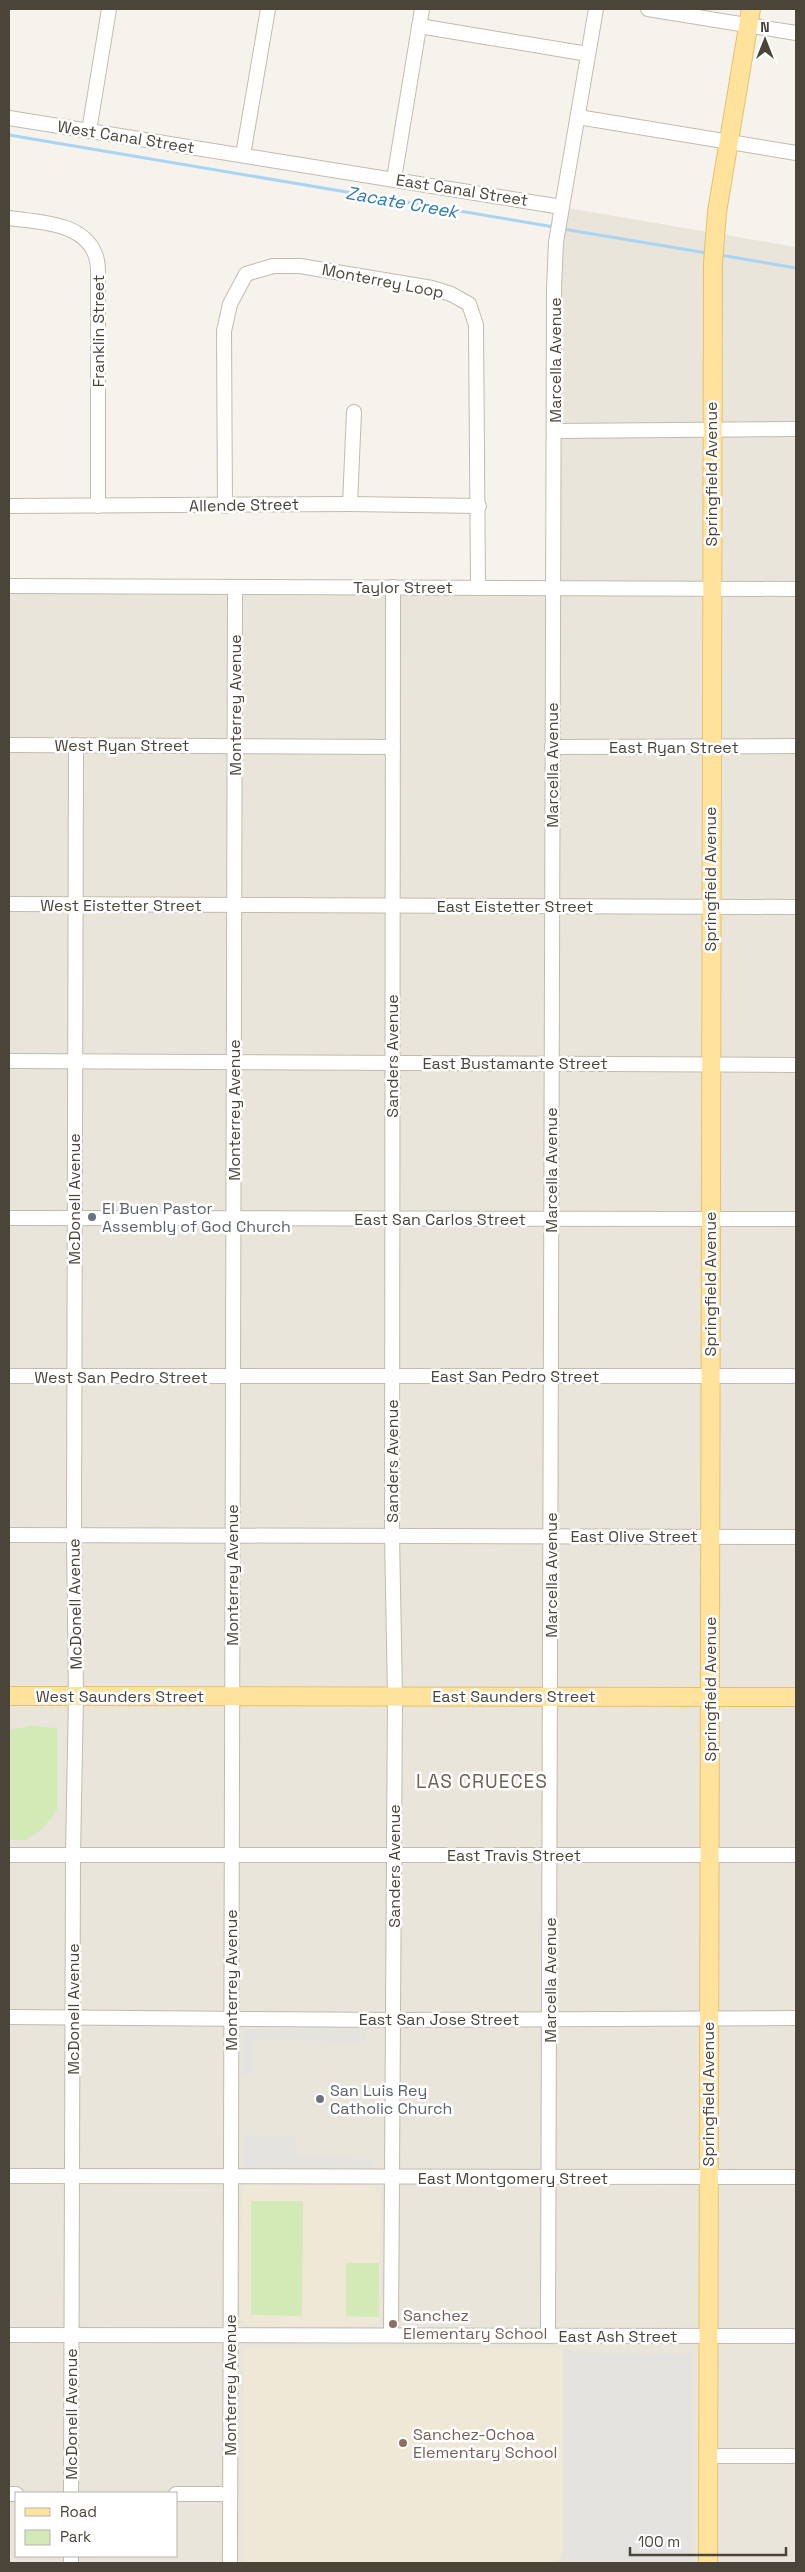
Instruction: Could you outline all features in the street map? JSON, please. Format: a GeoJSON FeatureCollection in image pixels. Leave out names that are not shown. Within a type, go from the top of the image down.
{"type":"FeatureCollection","features":[{"type":"Feature","properties":{"kind":"main road","name":"Springfield Avenue"},"geometry":{"type":"LineString","coordinates":[[708,2563],[710,589],[713,263],[714,240],[728,142],[749,17]]}},
{"type":"Feature","properties":{"kind":"main road","name":"West Saunders Street"},"geometry":{"type":"LineString","coordinates":[[9,1696],[232,1696]]}},
{"type":"Feature","properties":{"kind":"main road","name":"East Saunders Street"},"geometry":{"type":"LineString","coordinates":[[232,1696],[796,1697]]}},
{"type":"Feature","properties":{"kind":"street"},"geometry":{"type":"LineString","coordinates":[[89,131],[110,9]]}},
{"type":"Feature","properties":{"kind":"street"},"geometry":{"type":"LineString","coordinates":[[243,155],[268,9]]}},
{"type":"Feature","properties":{"kind":"street"},"geometry":{"type":"LineString","coordinates":[[394,179],[422,9]]}},
{"type":"Feature","properties":{"kind":"street","name":"Marcella Avenue"},"geometry":{"type":"LineString","coordinates":[[548,2336],[552,1696],[551,906],[555,431],[554,288],[556,242],[596,9]]}},
{"type":"Feature","properties":{"kind":"street"},"geometry":{"type":"LineString","coordinates":[[648,9],[749,17],[796,33]]}},
{"type":"Feature","properties":{"kind":"street"},"geometry":{"type":"LineString","coordinates":[[419,26],[588,54]]}},
{"type":"Feature","properties":{"kind":"street","name":"West Canal Street"},"geometry":{"type":"LineString","coordinates":[[9,118],[243,155]]}},
{"type":"Feature","properties":{"kind":"street"},"geometry":{"type":"LineString","coordinates":[[578,118],[796,153]]}},
{"type":"Feature","properties":{"kind":"street","name":"East Canal Street"},"geometry":{"type":"LineString","coordinates":[[243,155],[394,179],[561,211]]}},
{"type":"Feature","properties":{"kind":"street","name":"Franklin Street"},"geometry":{"type":"LineString","coordinates":[[9,218],[56,224],[88,241],[96,254],[98,273],[98,506]]}},
{"type":"Feature","properties":{"kind":"street","name":"Monterrey Loop"},"geometry":{"type":"LineString","coordinates":[[225,506],[224,331],[230,304],[246,274],[273,266],[300,266],[432,288],[451,294],[469,304],[476,325],[478,350],[478,588]]}},
{"type":"Feature","properties":{"kind":"street"},"geometry":{"type":"LineString","coordinates":[[350,504],[354,412]]}},
{"type":"Feature","properties":{"kind":"street"},"geometry":{"type":"LineString","coordinates":[[555,431],[796,429]]}},
{"type":"Feature","properties":{"kind":"street","name":"Allende Street"},"geometry":{"type":"LineString","coordinates":[[9,506],[350,504],[479,506]]}},
{"type":"Feature","properties":{"kind":"street","name":"Taylor Street"},"geometry":{"type":"LineString","coordinates":[[9,586],[796,589]]}},
{"type":"Feature","properties":{"kind":"street","name":"Monterrey Avenue"},"geometry":{"type":"LineString","coordinates":[[230,2563],[235,587]]}},
{"type":"Feature","properties":{"kind":"street","name":"Sanders Avenue"},"geometry":{"type":"LineString","coordinates":[[391,2335],[395,1696],[392,1536],[393,587]]}},
{"type":"Feature","properties":{"kind":"street","name":"West Ryan Street"},"geometry":{"type":"LineString","coordinates":[[9,745],[235,746]]}},
{"type":"Feature","properties":{"kind":"street","name":"McDonell Avenue"},"geometry":{"type":"LineString","coordinates":[[71,2492],[73,1854],[76,1696],[74,1219],[76,745]]}},
{"type":"Feature","properties":{"kind":"street"},"geometry":{"type":"LineString","coordinates":[[235,746],[393,747]]}},
{"type":"Feature","properties":{"kind":"street","name":"East Ryan Street"},"geometry":{"type":"LineString","coordinates":[[552,747],[710,748],[796,746]]}},
{"type":"Feature","properties":{"kind":"street","name":"West Eistetter Street"},"geometry":{"type":"LineString","coordinates":[[9,904],[234,905]]}},
{"type":"Feature","properties":{"kind":"street","name":"East Eistetter Street"},"geometry":{"type":"LineString","coordinates":[[234,905],[796,907]]}},
{"type":"Feature","properties":{"kind":"street","name":"East Bustamante Street"},"geometry":{"type":"LineString","coordinates":[[9,1061],[796,1065]]}},
{"type":"Feature","properties":{"kind":"street","name":"East San Carlos Street"},"geometry":{"type":"LineString","coordinates":[[9,1218],[796,1219]]}},
{"type":"Feature","properties":{"kind":"street","name":"West San Pedro Street"},"geometry":{"type":"LineString","coordinates":[[9,1376],[233,1377]]}},
{"type":"Feature","properties":{"kind":"street","name":"East San Pedro Street"},"geometry":{"type":"LineString","coordinates":[[233,1377],[796,1376]]}},
{"type":"Feature","properties":{"kind":"street","name":"East Olive Street"},"geometry":{"type":"LineString","coordinates":[[9,1535],[796,1537]]}},
{"type":"Feature","properties":{"kind":"street","name":"East Travis Street"},"geometry":{"type":"LineString","coordinates":[[9,1855],[796,1854]]}},
{"type":"Feature","properties":{"kind":"street","name":"East San Jose Street"},"geometry":{"type":"LineString","coordinates":[[9,2017],[393,2020],[796,2018]]}},
{"type":"Feature","properties":{"kind":"street","name":"East Montgomery Street"},"geometry":{"type":"LineString","coordinates":[[9,2176],[796,2178]]}},
{"type":"Feature","properties":{"kind":"street","name":"East Ash Street"},"geometry":{"type":"LineString","coordinates":[[9,2335],[796,2336]]}},
{"type":"Feature","properties":{"kind":"street"},"geometry":{"type":"LineString","coordinates":[[708,2456],[796,2456]]}},
{"type":"Feature","properties":{"kind":"street"},"geometry":{"type":"LineString","coordinates":[[178,2494],[230,2494]]}},
{"type":"Feature","properties":{"kind":"shaded area","name":"LAS CRUECES"},"geometry":{"type":"Polygon","coordinates":[[[562,207],[796,247],[796,2563],[9,2563],[9,586],[553,588],[562,207]]]}},
{"type":"Feature","properties":{"kind":"shaded area"},"geometry":{"type":"Polygon","coordinates":[[[366,2028],[365,2042],[253,2040],[253,2073],[243,2075],[243,2029],[366,2028]]]}},
{"type":"Feature","properties":{"kind":"shaded area"},"geometry":{"type":"Polygon","coordinates":[[[244,2135],[297,2136],[297,2158],[373,2159],[373,2170],[244,2169],[244,2135]]]}},
{"type":"Feature","properties":{"kind":"shaded area"},"geometry":{"type":"Polygon","coordinates":[[[245,2186],[373,2186],[380,2194],[380,2320],[373,2326],[248,2326],[240,2318],[241,2191],[245,2186]]]}},
{"type":"Feature","properties":{"kind":"shaded area","name":"Sanchez-Ochoa Elementary School"},"geometry":{"type":"Polygon","coordinates":[[[244,2348],[563,2348],[563,2550],[560,2560],[555,2563],[244,2562],[244,2348]]]}},
{"type":"Feature","properties":{"kind":"shaded area"},"geometry":{"type":"Polygon","coordinates":[[[563,2348],[580,2353],[693,2354],[692,2563],[555,2563],[560,2560],[563,2550],[563,2348]]]}},
{"type":"Feature","properties":{"kind":"green space"},"geometry":{"type":"Polygon","coordinates":[[[31,1726],[57,1728],[57,1810],[42,1829],[26,1840],[9,1840],[9,1730],[31,1726]]]}},
{"type":"Feature","properties":{"kind":"green space"},"geometry":{"type":"Polygon","coordinates":[[[251,2201],[303,2201],[302,2316],[251,2315],[251,2201]]]}},
{"type":"Feature","properties":{"kind":"green space"},"geometry":{"type":"Polygon","coordinates":[[[346,2263],[379,2263],[379,2317],[346,2316],[346,2263]]]}},
{"type":"Feature","properties":{"kind":"waterway","name":"Zacate Creek"},"geometry":{"type":"LineString","coordinates":[[9,135],[554,227]]}},
{"type":"Feature","properties":{"kind":"waterway","name":"Zacate Creek"},"geometry":{"type":"LineString","coordinates":[[563,229],[707,253]]}},
{"type":"Feature","properties":{"kind":"waterway","name":"Zacate Creek"},"geometry":{"type":"LineString","coordinates":[[720,255],[796,268]]}},
{"type":"Feature","properties":{"kind":"place","name":"El Buen Pastor Assembly of God Church"},"geometry":{"type":"Point","coordinates":[92,1217]}},
{"type":"Feature","properties":{"kind":"place","name":"San Luis Rey Catholic Church"},"geometry":{"type":"Point","coordinates":[320,2099]}},
{"type":"Feature","properties":{"kind":"place","name":"Sanchez Elementary School"},"geometry":{"type":"Point","coordinates":[393,2324]}},
{"type":"Feature","properties":{"kind":"place","name":"Sanchez-Ochoa Elementary School"},"geometry":{"type":"Point","coordinates":[403,2443]}},
{"type":"Feature","properties":{"kind":"district","name":"LAS CRUECES"},"geometry":{"type":"Point","coordinates":[482,1781]}}]}
